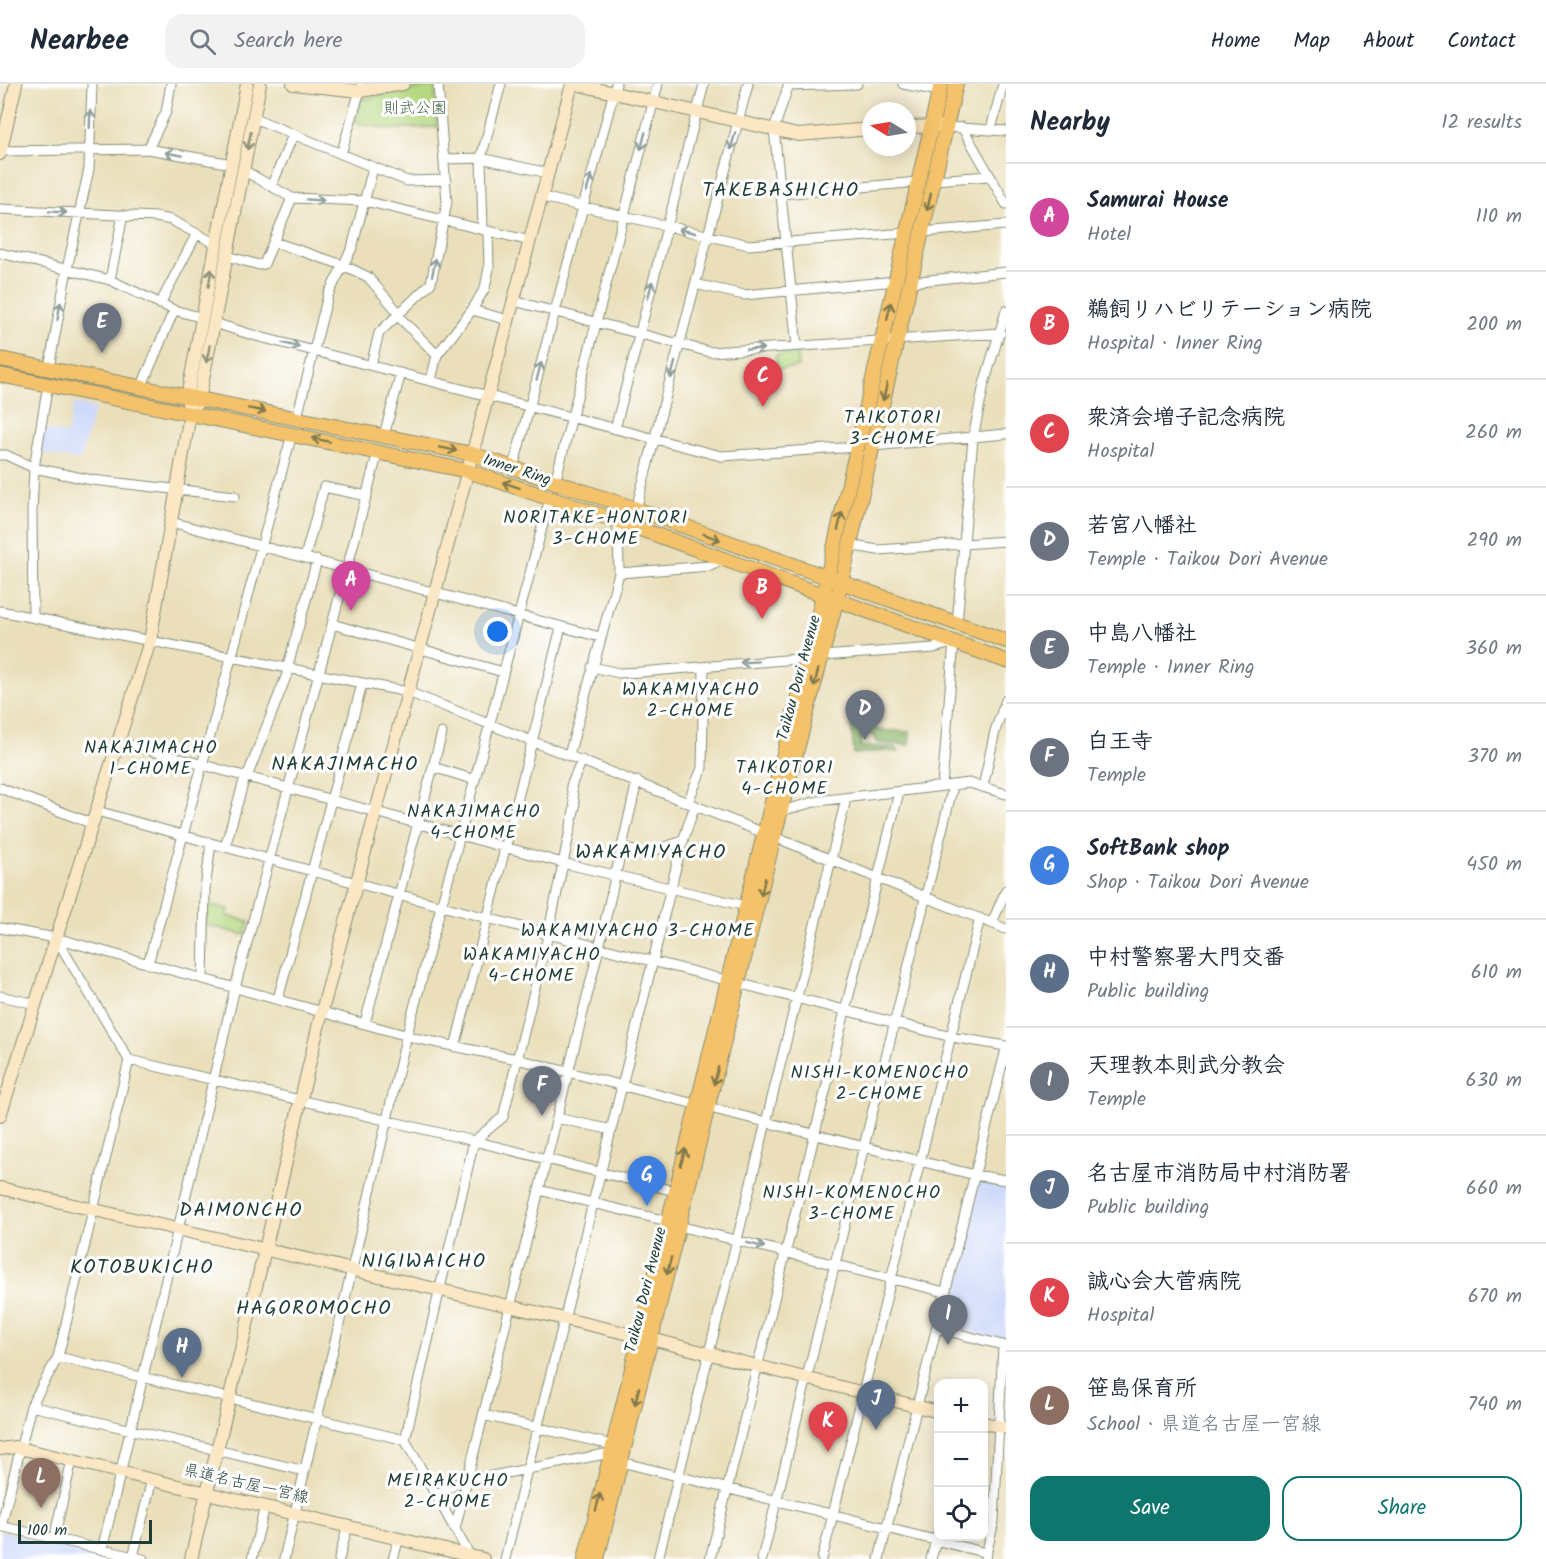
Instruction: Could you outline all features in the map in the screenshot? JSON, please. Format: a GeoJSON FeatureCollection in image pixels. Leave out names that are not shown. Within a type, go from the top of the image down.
{"type":"FeatureCollection","features":[{"type":"Feature","properties":{"kind":"main road","name":"Taikou Dori Avenue"},"geometry":{"type":"LineString","coordinates":[[585,1559],[615,1454],[734,983],[808,658],[830,598],[841,583],[848,544],[873,446],[956,84]]}},
{"type":"Feature","properties":{"kind":"main road","name":"Taikou Dori Avenue"},"geometry":{"type":"LineString","coordinates":[[734,983],[746,906],[769,834],[781,811],[822,656],[830,598],[827,578],[940,88]]}},
{"type":"Feature","properties":{"kind":"main road","name":"Inner Ring"},"geometry":{"type":"LineString","coordinates":[[0,359],[472,454],[636,509],[1006,641]]}},
{"type":"Feature","properties":{"kind":"main road","name":"Inner Ring"},"geometry":{"type":"LineString","coordinates":[[0,375],[468,471],[618,521],[1006,661]]}},
{"type":"Feature","properties":{"kind":"main road","name":"Taikou Dori Avenue"},"geometry":{"type":"LineString","coordinates":[[673,1224],[675,1191],[702,1107]]}},
{"type":"Feature","properties":{"kind":"main road","name":"Taikou Dori Avenue"},"geometry":{"type":"LineString","coordinates":[[597,1559],[615,1454],[645,1338]]}},
{"type":"Feature","properties":{"kind":"street"},"geometry":{"type":"LineString","coordinates":[[16,84],[3,128],[0,153],[148,149],[238,167],[292,198],[364,201],[530,241]]}},
{"type":"Feature","properties":{"kind":"street"},"geometry":{"type":"LineString","coordinates":[[49,368],[67,269],[89,169],[92,84]]}},
{"type":"Feature","properties":{"kind":"street"},"geometry":{"type":"LineString","coordinates":[[148,149],[166,112],[171,84]]}},
{"type":"Feature","properties":{"kind":"street"},"geometry":{"type":"LineString","coordinates":[[1,1108],[150,641],[193,398],[209,320],[227,256],[247,84]]}},
{"type":"Feature","properties":{"kind":"street"},"geometry":{"type":"LineString","coordinates":[[209,320],[216,244],[254,118],[260,84]]}},
{"type":"Feature","properties":{"kind":"street"},"geometry":{"type":"LineString","coordinates":[[293,84],[361,88],[403,84]]}},
{"type":"Feature","properties":{"kind":"street"},"geometry":{"type":"LineString","coordinates":[[371,365],[379,333],[431,284],[447,202],[438,84]]}},
{"type":"Feature","properties":{"kind":"street"},"geometry":{"type":"LineString","coordinates":[[431,380],[437,355],[472,310],[485,288],[489,268],[481,158],[501,84]]}},
{"type":"Feature","properties":{"kind":"street"},"geometry":{"type":"LineString","coordinates":[[191,1559],[322,1011],[574,84],[615,88],[654,102],[798,135],[862,130]]}},
{"type":"Feature","properties":{"kind":"street"},"geometry":{"type":"LineString","coordinates":[[555,482],[658,84]]}},
{"type":"Feature","properties":{"kind":"street"},"geometry":{"type":"LineString","coordinates":[[615,429],[704,84]]}},
{"type":"Feature","properties":{"kind":"street"},"geometry":{"type":"LineString","coordinates":[[636,509],[748,84]]}},
{"type":"Feature","properties":{"kind":"street"},"geometry":{"type":"LineString","coordinates":[[797,346],[774,129],[788,85],[857,84]]}},
{"type":"Feature","properties":{"kind":"street"},"geometry":{"type":"LineString","coordinates":[[903,84],[940,88]]}},
{"type":"Feature","properties":{"kind":"street"},"geometry":{"type":"LineString","coordinates":[[991,129],[1004,84]]}},
{"type":"Feature","properties":{"kind":"street"},"geometry":{"type":"LineString","coordinates":[[341,154],[361,88]]}},
{"type":"Feature","properties":{"kind":"street"},"geometry":{"type":"LineString","coordinates":[[513,468],[615,88]]}},
{"type":"Feature","properties":{"kind":"street"},"geometry":{"type":"LineString","coordinates":[[254,118],[407,181],[446,180]]}},
{"type":"Feature","properties":{"kind":"street"},"geometry":{"type":"LineString","coordinates":[[916,126],[932,125],[1006,131]]}},
{"type":"Feature","properties":{"kind":"street"},"geometry":{"type":"LineString","coordinates":[[962,127],[1006,204]]}},
{"type":"Feature","properties":{"kind":"street"},"geometry":{"type":"LineString","coordinates":[[272,185],[293,135]]}},
{"type":"Feature","properties":{"kind":"street"},"geometry":{"type":"LineString","coordinates":[[444,159],[481,158],[548,173]]}},
{"type":"Feature","properties":{"kind":"street"},"geometry":{"type":"LineString","coordinates":[[297,417],[328,295],[352,248],[373,168]]}},
{"type":"Feature","properties":{"kind":"street"},"geometry":{"type":"LineString","coordinates":[[934,180],[989,176]]}},
{"type":"Feature","properties":{"kind":"street"},"geometry":{"type":"LineString","coordinates":[[781,194],[919,182]]}},
{"type":"Feature","properties":{"kind":"street"},"geometry":{"type":"LineString","coordinates":[[542,196],[749,245],[907,233]]}},
{"type":"Feature","properties":{"kind":"street"},"geometry":{"type":"LineString","coordinates":[[227,256],[264,264],[292,198]]}},
{"type":"Feature","properties":{"kind":"street"},"geometry":{"type":"LineString","coordinates":[[0,209],[123,215],[171,220],[216,244]]}},
{"type":"Feature","properties":{"kind":"street"},"geometry":{"type":"LineString","coordinates":[[110,280],[123,215]]}},
{"type":"Feature","properties":{"kind":"street"},"geometry":{"type":"LineString","coordinates":[[922,232],[1006,225]]}},
{"type":"Feature","properties":{"kind":"street"},"geometry":{"type":"LineString","coordinates":[[160,304],[196,235]]}},
{"type":"Feature","properties":{"kind":"street"},"geometry":{"type":"LineString","coordinates":[[274,242],[344,265],[368,277],[398,314],[437,355]]}},
{"type":"Feature","properties":{"kind":"street"},"geometry":{"type":"LineString","coordinates":[[0,253],[110,280],[174,310],[314,351],[721,456],[857,447]]}},
{"type":"Feature","properties":{"kind":"street"},"geometry":{"type":"LineString","coordinates":[[911,282],[1006,272]]}},
{"type":"Feature","properties":{"kind":"street"},"geometry":{"type":"LineString","coordinates":[[695,284],[744,295],[896,281]]}},
{"type":"Feature","properties":{"kind":"street"},"geometry":{"type":"LineString","coordinates":[[514,301],[710,352],[898,338],[1002,335]]}},
{"type":"Feature","properties":{"kind":"street"},"geometry":{"type":"LineString","coordinates":[[141,388],[174,310]]}},
{"type":"Feature","properties":{"kind":"street"},"geometry":{"type":"LineString","coordinates":[[472,310],[508,320]]}},
{"type":"Feature","properties":{"kind":"street"},"geometry":{"type":"LineString","coordinates":[[957,624],[973,438],[985,382],[1002,335],[1006,311]]}},
{"type":"Feature","properties":{"kind":"street"},"geometry":{"type":"LineString","coordinates":[[384,435],[401,373]]}},
{"type":"Feature","properties":{"kind":"street"},"geometry":{"type":"LineString","coordinates":[[33,617],[34,468],[48,384]]}},
{"type":"Feature","properties":{"kind":"street"},"geometry":{"type":"LineString","coordinates":[[148,964],[292,434]]}},
{"type":"Feature","properties":{"kind":"street"},"geometry":{"type":"LineString","coordinates":[[873,446],[1006,434]]}},
{"type":"Feature","properties":{"kind":"street"},"geometry":{"type":"LineString","coordinates":[[102,1550],[235,988],[332,624],[349,569],[378,452]]}},
{"type":"Feature","properties":{"kind":"street"},"geometry":{"type":"LineString","coordinates":[[0,455],[6,455],[34,468],[92,480],[235,496]]}},
{"type":"Feature","properties":{"kind":"street"},"geometry":{"type":"LineString","coordinates":[[304,557],[324,487],[367,496]]}},
{"type":"Feature","properties":{"kind":"street"},"geometry":{"type":"LineString","coordinates":[[284,1559],[407,1034],[550,498]]}},
{"type":"Feature","properties":{"kind":"street"},"geometry":{"type":"LineString","coordinates":[[569,755],[619,573],[618,521]]}},
{"type":"Feature","properties":{"kind":"street"},"geometry":{"type":"LineString","coordinates":[[171,522],[600,638]]}},
{"type":"Feature","properties":{"kind":"street"},"geometry":{"type":"LineString","coordinates":[[848,544],[878,550],[1006,541]]}},
{"type":"Feature","properties":{"kind":"street"},"geometry":{"type":"LineString","coordinates":[[225,847],[245,777],[288,669],[317,560]]}},
{"type":"Feature","properties":{"kind":"street"},"geometry":{"type":"LineString","coordinates":[[619,573],[710,566],[726,560]]}},
{"type":"Feature","properties":{"kind":"street"},"geometry":{"type":"LineString","coordinates":[[0,611],[408,692],[1006,929]]}},
{"type":"Feature","properties":{"kind":"street"},"geometry":{"type":"LineString","coordinates":[[332,624],[503,672]]}},
{"type":"Feature","properties":{"kind":"street"},"geometry":{"type":"LineString","coordinates":[[455,1047],[561,627]]}},
{"type":"Feature","properties":{"kind":"street"},"geometry":{"type":"LineString","coordinates":[[822,656],[934,648],[954,642],[942,786]]}},
{"type":"Feature","properties":{"kind":"street"},"geometry":{"type":"LineString","coordinates":[[592,667],[619,673],[808,658]]}},
{"type":"Feature","properties":{"kind":"street"},"geometry":{"type":"LineString","coordinates":[[505,1559],[702,768],[704,667]]}},
{"type":"Feature","properties":{"kind":"street"},"geometry":{"type":"LineString","coordinates":[[278,999],[362,684]]}},
{"type":"Feature","properties":{"kind":"street"},"geometry":{"type":"LineString","coordinates":[[982,787],[995,730],[1006,700]]}},
{"type":"Feature","properties":{"kind":"street"},"geometry":{"type":"LineString","coordinates":[[365,1023],[442,733]]}},
{"type":"Feature","properties":{"kind":"street"},"geometry":{"type":"LineString","coordinates":[[119,742],[563,863],[746,906]]}},
{"type":"Feature","properties":{"kind":"street"},"geometry":{"type":"LineString","coordinates":[[477,1557],[455,1529],[405,1440],[474,1141],[502,1117],[548,935],[575,806],[571,786],[582,760]]}},
{"type":"Feature","properties":{"kind":"street"},"geometry":{"type":"LineString","coordinates":[[434,767],[475,780]]}},
{"type":"Feature","properties":{"kind":"street"},"geometry":{"type":"LineString","coordinates":[[455,1529],[617,875],[637,782]]}},
{"type":"Feature","properties":{"kind":"street"},"geometry":{"type":"LineString","coordinates":[[781,811],[818,801],[969,783],[1006,794]]}},
{"type":"Feature","properties":{"kind":"street"},"geometry":{"type":"LineString","coordinates":[[762,1559],[953,786]]}},
{"type":"Feature","properties":{"kind":"street"},"geometry":{"type":"LineString","coordinates":[[0,788],[93,824]]}},
{"type":"Feature","properties":{"kind":"street"},"geometry":{"type":"LineString","coordinates":[[710,1559],[899,792]]}},
{"type":"Feature","properties":{"kind":"street"},"geometry":{"type":"LineString","coordinates":[[658,1559],[846,799]]}},
{"type":"Feature","properties":{"kind":"street"},"geometry":{"type":"LineString","coordinates":[[97,811],[356,885],[486,919],[895,1023],[1006,1048],[879,1559]]}},
{"type":"Feature","properties":{"kind":"street"},"geometry":{"type":"LineString","coordinates":[[623,849],[646,853],[680,842],[682,844]]}},
{"type":"Feature","properties":{"kind":"street"},"geometry":{"type":"LineString","coordinates":[[203,979],[205,889],[211,843]]}},
{"type":"Feature","properties":{"kind":"street"},"geometry":{"type":"LineString","coordinates":[[992,923],[1006,890]]}},
{"type":"Feature","properties":{"kind":"street"},"geometry":{"type":"LineString","coordinates":[[822,1559],[980,918]]}},
{"type":"Feature","properties":{"kind":"street"},"geometry":{"type":"LineString","coordinates":[[0,928],[56,938],[455,1047],[517,1059],[975,1175],[1006,1180]]}},
{"type":"Feature","properties":{"kind":"street"},"geometry":{"type":"LineString","coordinates":[[56,938],[129,1060],[58,1358],[31,1406],[0,1526],[143,1559]]}},
{"type":"Feature","properties":{"kind":"street"},"geometry":{"type":"LineString","coordinates":[[0,996],[36,1004]]}},
{"type":"Feature","properties":{"kind":"street"},"geometry":{"type":"LineString","coordinates":[[129,1060],[387,1119],[675,1191]]}},
{"type":"Feature","properties":{"kind":"street"},"geometry":{"type":"LineString","coordinates":[[557,1118],[612,1130]]}},
{"type":"Feature","properties":{"kind":"street"},"geometry":{"type":"LineString","coordinates":[[0,1188],[511,1306],[934,1411]]}},
{"type":"Feature","properties":{"kind":"street"},"geometry":{"type":"LineString","coordinates":[[539,1190],[945,1292]]}},
{"type":"Feature","properties":{"kind":"street"},"geometry":{"type":"LineString","coordinates":[[936,1328],[1004,1345],[1002,1427],[994,1521],[986,1556],[939,1541]]}},
{"type":"Feature","properties":{"kind":"street"},"geometry":{"type":"LineString","coordinates":[[58,1358],[405,1440]]}},
{"type":"Feature","properties":{"kind":"street"},"geometry":{"type":"LineString","coordinates":[[31,1406],[306,1471]]}},
{"type":"Feature","properties":{"kind":"street"},"geometry":{"type":"LineString","coordinates":[[483,1415],[537,1427],[678,1476],[934,1540]]}},
{"type":"Feature","properties":{"kind":"street","name":"県道名古屋一宮線"},"geometry":{"type":"LineString","coordinates":[[0,1449],[20,1448],[348,1525],[399,1538],[447,1555],[477,1557]]}},
{"type":"Feature","properties":{"kind":"street"},"geometry":{"type":"LineString","coordinates":[[436,1494],[467,1481],[615,1454]]}},
{"type":"Feature","properties":{"kind":"street"},"geometry":{"type":"LineString","coordinates":[[54,1538],[72,1460]]}},
{"type":"Feature","properties":{"kind":"street"},"geometry":{"type":"LineString","coordinates":[[133,1557],[152,1479]]}},
{"type":"Feature","properties":{"kind":"street"},"geometry":{"type":"LineString","coordinates":[[252,1559],[265,1506]]}},
{"type":"Feature","properties":{"kind":"street"},"geometry":{"type":"LineString","coordinates":[[339,1559],[348,1525]]}},
{"type":"Feature","properties":{"kind":"street"},"geometry":{"type":"LineString","coordinates":[[393,1559],[399,1538]]}},
{"type":"Feature","properties":{"kind":"street"},"geometry":{"type":"LineString","coordinates":[[931,1559],[936,1541]]}},
{"type":"Feature","properties":{"kind":"shaded area"},"geometry":{"type":"Polygon","coordinates":[[[74,403],[95,408],[80,461],[38,452],[42,429],[67,434],[74,403]]]}},
{"type":"Feature","properties":{"kind":"shaded area"},"geometry":{"type":"Polygon","coordinates":[[[978,1182],[1006,1186],[1006,1342],[942,1324],[978,1182]]]}},
{"type":"Feature","properties":{"kind":"shaded area"},"geometry":{"type":"Polygon","coordinates":[[[0,1531],[121,1559],[0,1559],[0,1531]]]}},
{"type":"Feature","properties":{"kind":"green space","name":"則武公園"},"geometry":{"type":"Polygon","coordinates":[[[432,86],[435,89],[437,127],[389,129],[355,123],[361,99],[432,86]]]}},
{"type":"Feature","properties":{"kind":"green space"},"geometry":{"type":"Polygon","coordinates":[[[797,353],[798,367],[777,369],[776,355],[797,353]]]}},
{"type":"Feature","properties":{"kind":"green space"},"geometry":{"type":"Polygon","coordinates":[[[874,723],[877,730],[910,732],[909,745],[877,743],[874,735],[862,733],[860,747],[894,747],[899,752],[854,754],[851,726],[874,723]]]}},
{"type":"Feature","properties":{"kind":"green space"},"geometry":{"type":"Polygon","coordinates":[[[207,905],[229,909],[227,916],[249,921],[245,935],[206,925],[207,905]]]}},
{"type":"Feature","properties":{"kind":"place","name":"中島八幡社"},"geometry":{"type":"Point","coordinates":[102,353]}},
{"type":"Feature","properties":{"kind":"place","name":"衆済会増子記念病院"},"geometry":{"type":"Point","coordinates":[763,407]}},
{"type":"Feature","properties":{"kind":"place","name":"Samurai House"},"geometry":{"type":"Point","coordinates":[351,611]}},
{"type":"Feature","properties":{"kind":"place","name":"鵜飼リハビリテーション病院"},"geometry":{"type":"Point","coordinates":[762,619]}},
{"type":"Feature","properties":{"kind":"place","name":"若宮八幡社"},"geometry":{"type":"Point","coordinates":[865,740]}},
{"type":"Feature","properties":{"kind":"place","name":"白王寺"},"geometry":{"type":"Point","coordinates":[542,1116]}},
{"type":"Feature","properties":{"kind":"place","name":"SoftBank shop"},"geometry":{"type":"Point","coordinates":[647,1206]}},
{"type":"Feature","properties":{"kind":"place","name":"天理教本則武分教会"},"geometry":{"type":"Point","coordinates":[948,1345]}},
{"type":"Feature","properties":{"kind":"place","name":"中村警察署大門交番"},"geometry":{"type":"Point","coordinates":[182,1378]}},
{"type":"Feature","properties":{"kind":"place","name":"名古屋市消防局中村消防署"},"geometry":{"type":"Point","coordinates":[876,1430]}},
{"type":"Feature","properties":{"kind":"place","name":"誠心会大菅病院"},"geometry":{"type":"Point","coordinates":[828,1452]}},
{"type":"Feature","properties":{"kind":"place","name":"笹島保育所"},"geometry":{"type":"Point","coordinates":[41,1508]}},
{"type":"Feature","properties":{"kind":"district","name":"TAKEBASHICHO"},"geometry":{"type":"Point","coordinates":[781,191]}},
{"type":"Feature","properties":{"kind":"district","name":"TAIKOTORI 3-CHOME"},"geometry":{"type":"Point","coordinates":[893,428]}},
{"type":"Feature","properties":{"kind":"district","name":"NORITAKE-HONTORI 3-CHOME"},"geometry":{"type":"Point","coordinates":[596,528]}},
{"type":"Feature","properties":{"kind":"district","name":"WAKAMIYACHO 2-CHOME"},"geometry":{"type":"Point","coordinates":[691,700]}},
{"type":"Feature","properties":{"kind":"district","name":"NAKAJIMACHO 1-CHOME"},"geometry":{"type":"Point","coordinates":[151,758]}},
{"type":"Feature","properties":{"kind":"district","name":"NAKAJIMACHO"},"geometry":{"type":"Point","coordinates":[345,765]}},
{"type":"Feature","properties":{"kind":"district","name":"TAIKOTORI 4-CHOME"},"geometry":{"type":"Point","coordinates":[785,778]}},
{"type":"Feature","properties":{"kind":"district","name":"NAKAJIMACHO 4-CHOME"},"geometry":{"type":"Point","coordinates":[474,822]}},
{"type":"Feature","properties":{"kind":"district","name":"WAKAMIYACHO"},"geometry":{"type":"Point","coordinates":[651,853]}},
{"type":"Feature","properties":{"kind":"district","name":"WAKAMIYACHO 3-CHOME"},"geometry":{"type":"Point","coordinates":[638,931]}},
{"type":"Feature","properties":{"kind":"district","name":"WAKAMIYACHO 4-CHOME"},"geometry":{"type":"Point","coordinates":[532,965]}},
{"type":"Feature","properties":{"kind":"district","name":"NISHI-KOMENOCHO 2-CHOME"},"geometry":{"type":"Point","coordinates":[880,1083]}},
{"type":"Feature","properties":{"kind":"district","name":"NISHI-KOMENOCHO 3-CHOME"},"geometry":{"type":"Point","coordinates":[852,1203]}},
{"type":"Feature","properties":{"kind":"district","name":"DAIMONCHO"},"geometry":{"type":"Point","coordinates":[241,1211]}},
{"type":"Feature","properties":{"kind":"district","name":"NIGIWAICHO"},"geometry":{"type":"Point","coordinates":[424,1262]}},
{"type":"Feature","properties":{"kind":"district","name":"KOTOBUKICHO"},"geometry":{"type":"Point","coordinates":[142,1268]}},
{"type":"Feature","properties":{"kind":"district","name":"HAGOROMOCHO"},"geometry":{"type":"Point","coordinates":[314,1309]}},
{"type":"Feature","properties":{"kind":"district","name":"MEIRAKUCHO 2-CHOME"},"geometry":{"type":"Point","coordinates":[448,1491]}}]}
